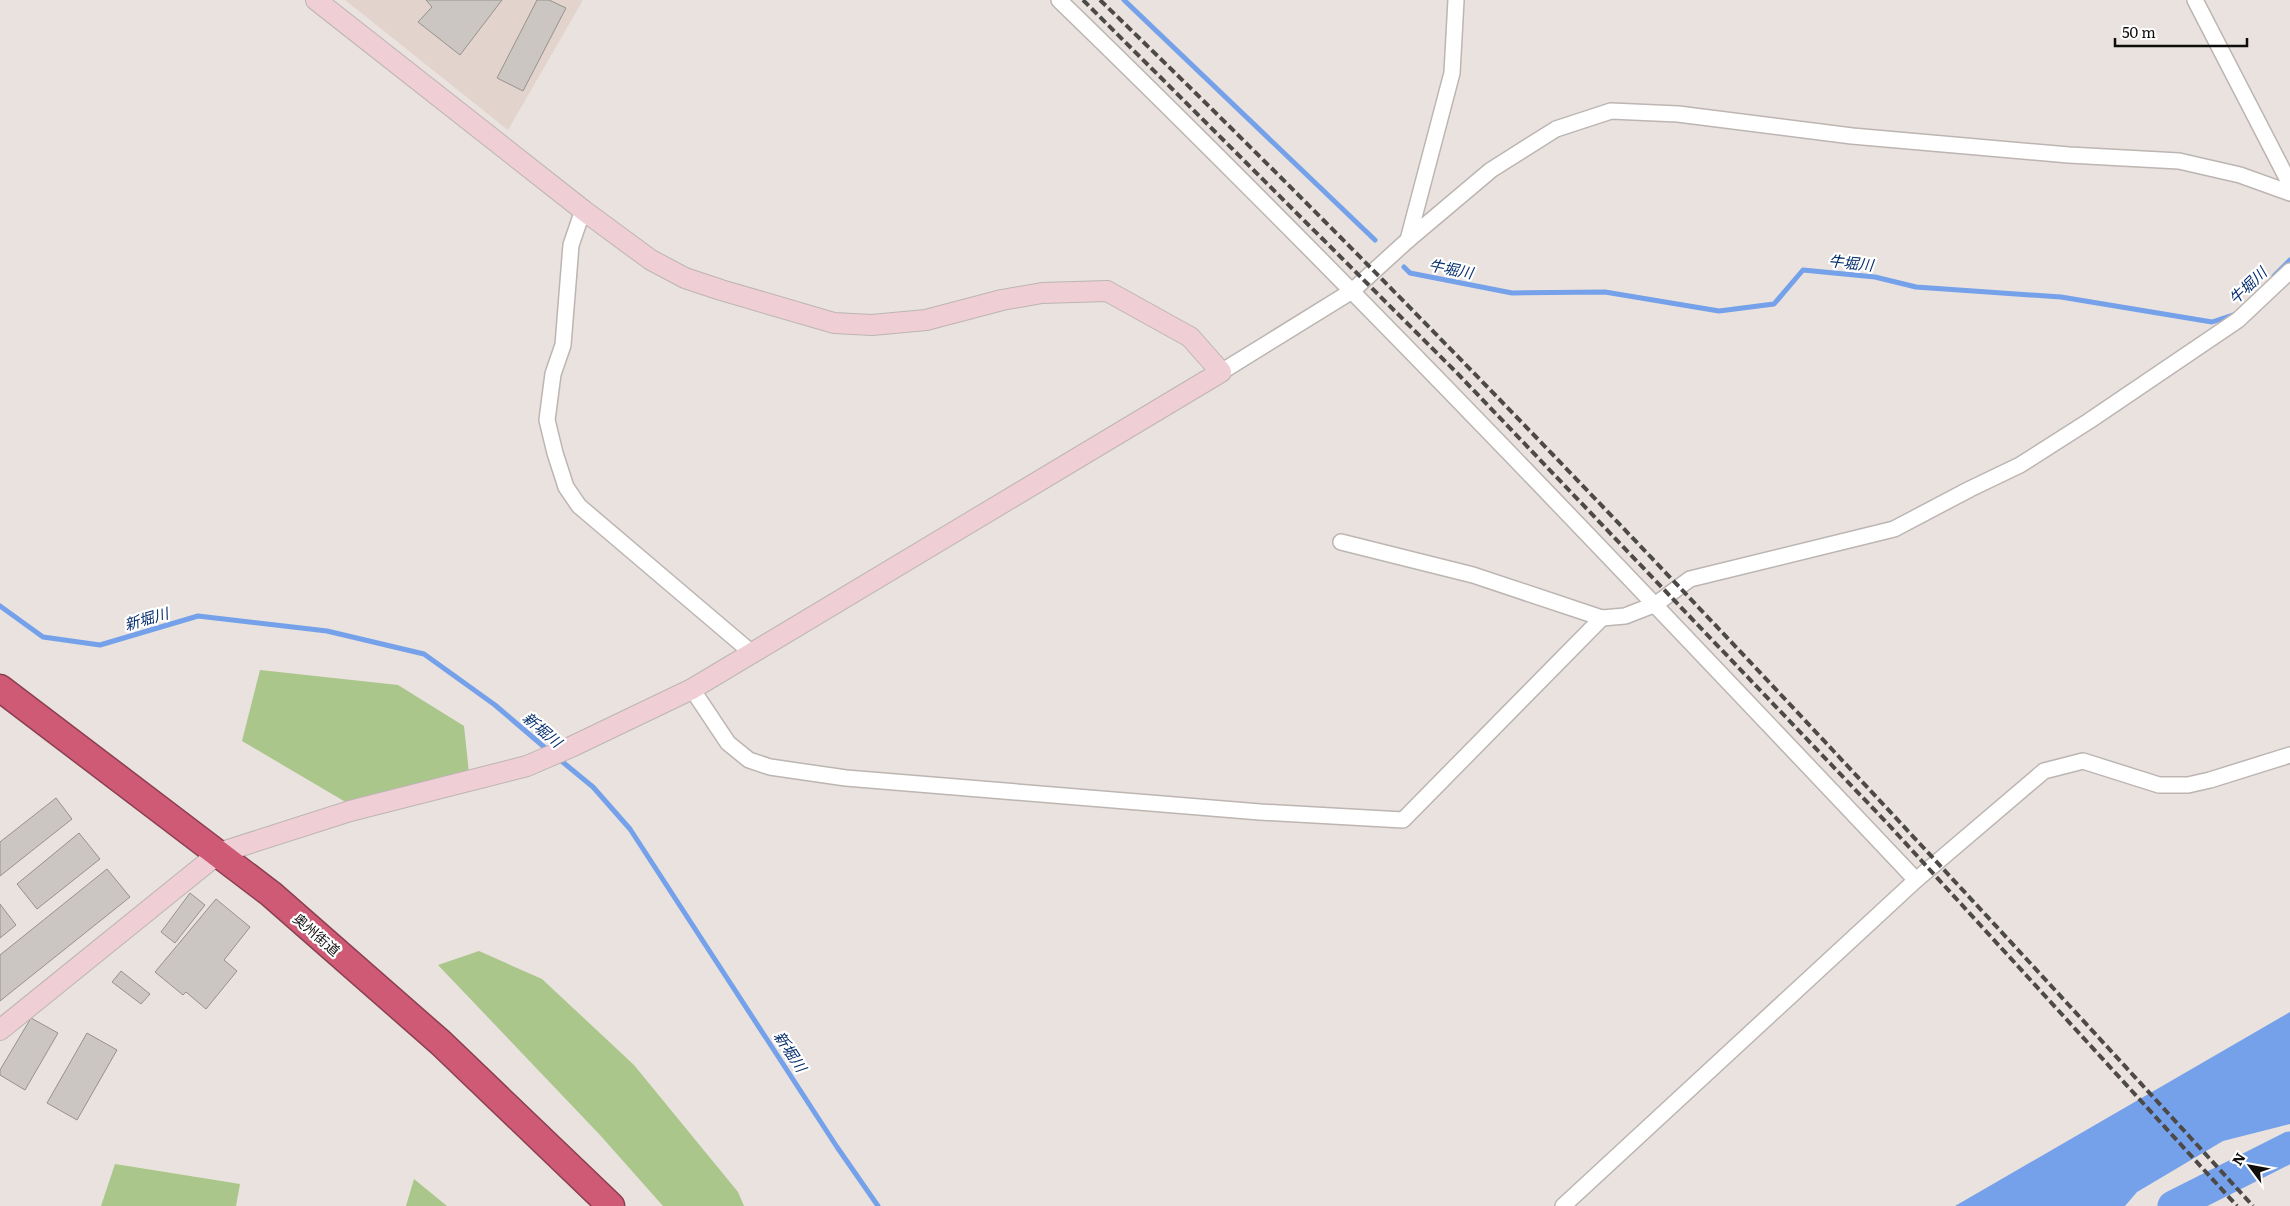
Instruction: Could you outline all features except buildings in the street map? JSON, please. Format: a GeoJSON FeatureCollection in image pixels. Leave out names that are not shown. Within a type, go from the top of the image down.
{"type":"FeatureCollection","features":[{"type":"Feature","properties":{"kind":"highway","name":"奥州街道"},"geometry":{"type":"LineString","coordinates":[[0,688],[271,894],[442,1043],[611,1206]]}},
{"type":"Feature","properties":{"kind":"street"},"geometry":{"type":"LineString","coordinates":[[316,0],[583,210],[651,260],[685,278],[834,323],[872,325],[926,320],[1002,300],[1042,294],[1107,291],[1190,337],[1221,372]]}},
{"type":"Feature","properties":{"kind":"street"},"geometry":{"type":"LineString","coordinates":[[1059,0],[1352,291],[1656,604],[1916,880]]}},
{"type":"Feature","properties":{"kind":"street"},"geometry":{"type":"LineString","coordinates":[[1408,240],[1452,73],[1456,0]]}},
{"type":"Feature","properties":{"kind":"street"},"geometry":{"type":"LineString","coordinates":[[2195,0],[2290,184]]}},
{"type":"Feature","properties":{"kind":"street"},"geometry":{"type":"LineString","coordinates":[[0,1030],[219,853],[350,811],[527,766],[572,747],[692,689],[1221,372],[1352,291],[1408,240],[1491,170],[1556,129],[1612,111],[1678,114],[1852,136],[2069,155],[2179,161],[2240,175],[2290,193]]}},
{"type":"Feature","properties":{"kind":"street"},"geometry":{"type":"LineString","coordinates":[[583,210],[571,245],[563,345],[553,374],[548,420],[554,453],[566,487],[579,506],[752,653]]}},
{"type":"Feature","properties":{"kind":"street"},"geometry":{"type":"LineString","coordinates":[[1341,542],[1473,576],[1602,618],[1626,616],[1656,604],[1690,580],[1894,528],[2020,465],[2089,421],[2238,320],[2290,271]]}},
{"type":"Feature","properties":{"kind":"street"},"geometry":{"type":"LineString","coordinates":[[692,689],[728,743],[749,760],[770,767],[856,779],[1260,812],[1403,820],[1602,618]]}},
{"type":"Feature","properties":{"kind":"street"},"geometry":{"type":"LineString","coordinates":[[1563,1206],[1916,880],[2044,771],[2083,761],[2159,785],[2188,785],[2290,756]]}},
{"type":"Feature","properties":{"kind":"shaded area"},"geometry":{"type":"Polygon","coordinates":[[[345,0],[583,0],[508,130],[345,0]]]}},
{"type":"Feature","properties":{"kind":"green space"},"geometry":{"type":"Polygon","coordinates":[[[260,670],[398,685],[464,726],[469,773],[349,804],[242,741],[260,670]]]}},
{"type":"Feature","properties":{"kind":"green space"},"geometry":{"type":"Polygon","coordinates":[[[479,951],[542,979],[634,1065],[738,1192],[744,1206],[663,1206],[600,1135],[438,965],[479,951]]]}},
{"type":"Feature","properties":{"kind":"green space"},"geometry":{"type":"Polygon","coordinates":[[[115,1164],[240,1184],[236,1206],[101,1206],[115,1164]]]}},
{"type":"Feature","properties":{"kind":"green space"},"geometry":{"type":"Polygon","coordinates":[[[414,1179],[447,1206],[406,1206],[414,1179]]]}},
{"type":"Feature","properties":{"kind":"water"},"geometry":{"type":"Polygon","coordinates":[[[2290,1012],[2290,1124],[2223,1141],[2137,1192],[2125,1206],[1955,1206],[2290,1012]]]}},
{"type":"Feature","properties":{"kind":"waterway","name":"牛堀川"},"geometry":{"type":"LineString","coordinates":[[1124,0],[1375,240]]}},
{"type":"Feature","properties":{"kind":"waterway","name":"牛堀川"},"geometry":{"type":"LineString","coordinates":[[2274,276],[2290,260]]}},
{"type":"Feature","properties":{"kind":"waterway","name":"牛堀川"},"geometry":{"type":"LineString","coordinates":[[1404,267],[1410,273],[1512,293],[1605,292],[1719,311],[1774,304],[1803,270],[1875,277],[1916,287],[2061,297],[2212,322],[2236,314]]}},
{"type":"Feature","properties":{"kind":"waterway","name":"新堀川"},"geometry":{"type":"LineString","coordinates":[[0,606],[43,637],[100,645],[198,616],[327,631],[424,654],[495,705],[550,752]]}},
{"type":"Feature","properties":{"kind":"waterway","name":"新堀川"},"geometry":{"type":"LineString","coordinates":[[559,759],[593,787],[630,829],[837,1147],[878,1206]]}},
{"type":"Feature","properties":{"kind":"waterway"},"geometry":{"type":"LineString","coordinates":[[2173,1206],[2290,1147]]}},
{"type":"Feature","properties":{"kind":"railway"},"geometry":{"type":"LineString","coordinates":[[1083,0],[1458,374],[1888,824],[2237,1206]]}},
{"type":"Feature","properties":{"kind":"railway"},"geometry":{"type":"LineString","coordinates":[[1100,0],[1249,146],[1542,443],[1829,746],[2253,1206]]}}]}
